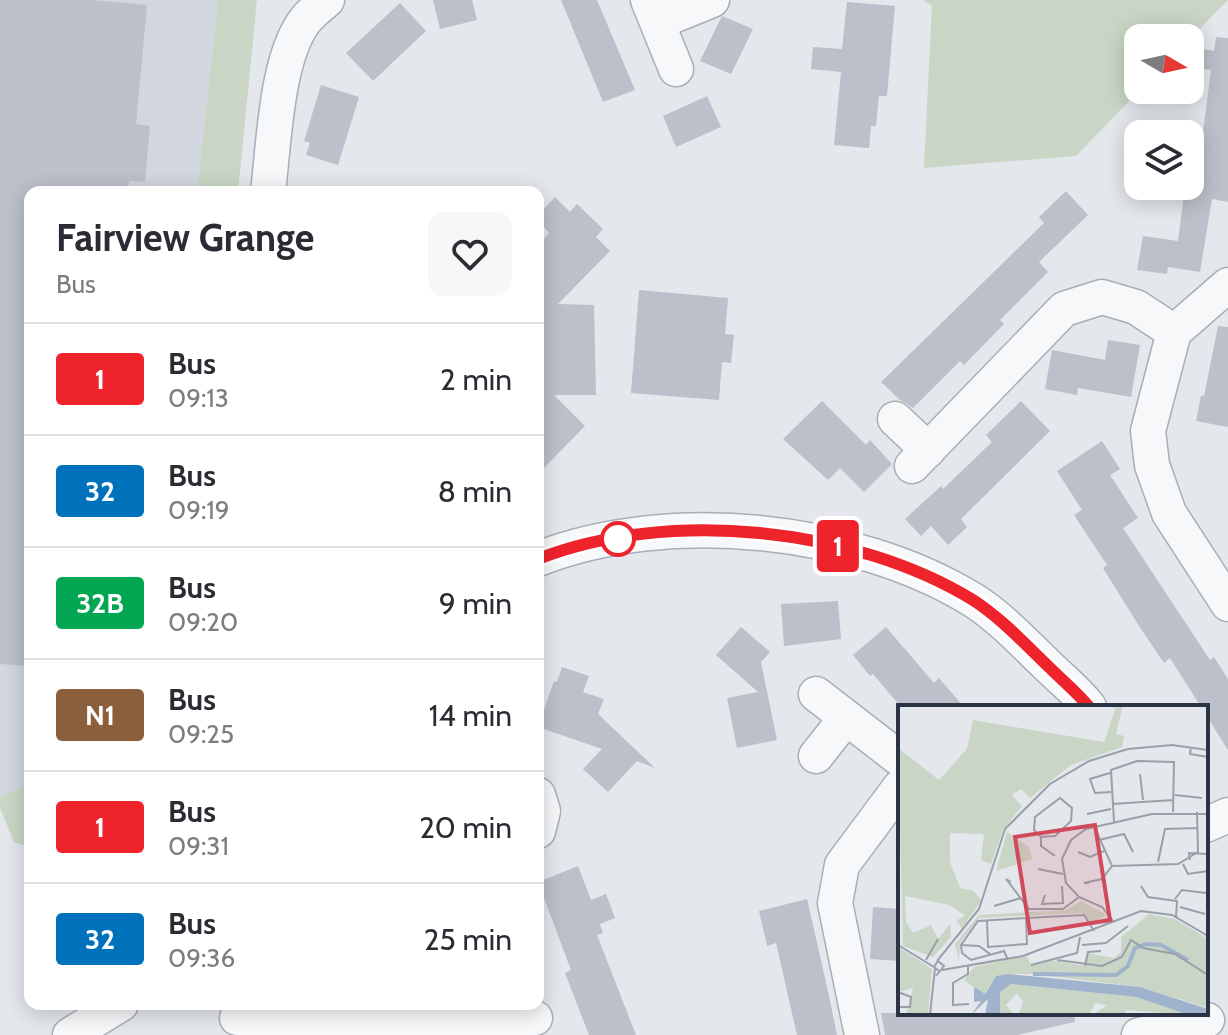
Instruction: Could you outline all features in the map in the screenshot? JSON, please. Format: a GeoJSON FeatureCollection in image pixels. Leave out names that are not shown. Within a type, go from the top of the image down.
{"type":"FeatureCollection","features":[{"type":"Feature","properties":{"kind":"street"},"geometry":{"type":"LineString","coordinates":[[269,186],[286,64],[307,18],[327,0]]}},
{"type":"Feature","properties":{"kind":"street"},"geometry":{"type":"LineString","coordinates":[[676,69],[653,11],[712,0]]}},
{"type":"Feature","properties":{"kind":"street"},"geometry":{"type":"LineString","coordinates":[[1228,285],[1174,332],[1148,431],[1152,465],[1169,513],[1228,604]]}},
{"type":"Feature","properties":{"kind":"street"},"geometry":{"type":"LineString","coordinates":[[895,419],[920,458],[1064,309],[1102,297],[1136,307],[1174,332]]}},
{"type":"Feature","properties":{"kind":"street"},"geometry":{"type":"LineString","coordinates":[[544,557],[606,541],[667,531],[697,530],[813,540],[868,553],[924,575],[974,601],[1017,636],[1087,705]]}},
{"type":"Feature","properties":{"kind":"street"},"geometry":{"type":"LineString","coordinates":[[816,694],[898,757]]}},
{"type":"Feature","properties":{"kind":"street"},"geometry":{"type":"LineString","coordinates":[[816,756],[846,718]]}},
{"type":"Feature","properties":{"kind":"street"},"geometry":{"type":"LineString","coordinates":[[862,1035],[835,903],[842,865],[898,790]]}},
{"type":"Feature","properties":{"kind":"street"},"geometry":{"type":"LineString","coordinates":[[1208,824],[1228,815]]}},
{"type":"Feature","properties":{"kind":"street"},"geometry":{"type":"LineString","coordinates":[[70,1035],[111,1010]]}},
{"type":"Feature","properties":{"kind":"street"},"geometry":{"type":"LineString","coordinates":[[237,1018],[396,1023],[538,1019]]}},
{"type":"Feature","properties":{"kind":"street"},"geometry":{"type":"LineString","coordinates":[[1139,1035],[1207,1022]]}},
{"type":"Feature","properties":{"kind":"shaded area"},"geometry":{"type":"Polygon","coordinates":[[[0,0],[218,0],[198,186],[24,186],[24,788],[0,796],[0,0]]]}},
{"type":"Feature","properties":{"kind":"green space"},"geometry":{"type":"Polygon","coordinates":[[[218,0],[257,0],[239,186],[198,186],[218,0]]]}},
{"type":"Feature","properties":{"kind":"green space"},"geometry":{"type":"Polygon","coordinates":[[[923,0],[1228,0],[1204,25],[1124,24],[1124,104],[1126,104],[1076,156],[924,168],[932,6],[923,0]]]}},
{"type":"Feature","properties":{"kind":"green space"},"geometry":{"type":"Polygon","coordinates":[[[24,788],[24,845],[14,842],[0,808],[0,796],[24,788]]]}},
{"type":"Feature","properties":{"kind":"building"},"geometry":{"type":"Polygon","coordinates":[[[0,0],[92,0],[147,5],[136,124],[150,126],[145,182],[129,181],[129,186],[24,186],[24,666],[0,664],[0,0]]]}},
{"type":"Feature","properties":{"kind":"building"},"geometry":{"type":"Polygon","coordinates":[[[433,0],[472,0],[477,20],[440,29],[433,0]]]}},
{"type":"Feature","properties":{"kind":"building"},"geometry":{"type":"Polygon","coordinates":[[[561,0],[597,0],[635,90],[603,102],[561,0]]]}},
{"type":"Feature","properties":{"kind":"building"},"geometry":{"type":"Polygon","coordinates":[[[847,2],[895,6],[887,96],[879,96],[876,126],[871,126],[869,148],[834,145],[841,72],[811,69],[813,47],[842,49],[847,2]]]}},
{"type":"Feature","properties":{"kind":"building"},"geometry":{"type":"Polygon","coordinates":[[[400,3],[426,31],[373,81],[346,53],[400,3]]]}},
{"type":"Feature","properties":{"kind":"building"},"geometry":{"type":"Polygon","coordinates":[[[722,16],[753,29],[731,74],[700,61],[722,16]]]}},
{"type":"Feature","properties":{"kind":"building"},"geometry":{"type":"Polygon","coordinates":[[[1216,37],[1228,38],[1228,202],[1212,199],[1200,272],[1168,267],[1167,274],[1137,270],[1143,236],[1178,241],[1183,200],[1204,200],[1204,125],[1211,70],[1204,69],[1204,49],[1214,51],[1216,37]]]}},
{"type":"Feature","properties":{"kind":"building"},"geometry":{"type":"Polygon","coordinates":[[[321,85],[359,97],[338,165],[306,155],[310,143],[304,141],[321,85]]]}},
{"type":"Feature","properties":{"kind":"building"},"geometry":{"type":"Polygon","coordinates":[[[707,96],[721,127],[676,147],[663,116],[707,96]]]}},
{"type":"Feature","properties":{"kind":"building"},"geometry":{"type":"Polygon","coordinates":[[[1066,191],[1088,215],[1039,262],[1048,272],[1000,320],[1004,324],[964,365],[960,361],[913,408],[899,399],[881,382],[1044,223],[1039,217],[1066,191]]]}},
{"type":"Feature","properties":{"kind":"building"},"geometry":{"type":"Polygon","coordinates":[[[555,197],[570,212],[577,204],[603,229],[596,237],[610,251],[558,304],[594,305],[596,395],[554,395],[585,426],[544,468],[544,238],[549,233],[544,227],[544,209],[555,197]]]}},
{"type":"Feature","properties":{"kind":"building"},"geometry":{"type":"Polygon","coordinates":[[[639,290],[728,298],[725,334],[734,335],[731,363],[722,362],[719,400],[631,393],[639,290]]]}},
{"type":"Feature","properties":{"kind":"building"},"geometry":{"type":"Polygon","coordinates":[[[1218,326],[1228,327],[1228,427],[1196,421],[1218,326]]]}},
{"type":"Feature","properties":{"kind":"building"},"geometry":{"type":"Polygon","coordinates":[[[1108,340],[1140,345],[1131,397],[1078,388],[1077,395],[1045,389],[1052,350],[1105,360],[1108,340]]]}},
{"type":"Feature","properties":{"kind":"building"},"geometry":{"type":"Polygon","coordinates":[[[822,401],[866,445],[870,440],[892,464],[864,492],[840,468],[828,480],[783,439],[822,401]]]}},
{"type":"Feature","properties":{"kind":"building"},"geometry":{"type":"Polygon","coordinates":[[[1021,401],[1050,431],[961,519],[967,527],[948,545],[931,526],[921,536],[905,519],[941,486],[943,489],[992,442],[986,435],[1021,401]]]}},
{"type":"Feature","properties":{"kind":"building"},"geometry":{"type":"Polygon","coordinates":[[[1102,441],[1120,469],[1110,475],[1138,518],[1123,528],[1210,660],[1214,657],[1228,679],[1228,750],[1208,718],[1208,705],[1200,705],[1170,658],[1164,663],[1103,568],[1107,565],[1074,515],[1082,510],[1057,471],[1102,441]]]}},
{"type":"Feature","properties":{"kind":"building"},"geometry":{"type":"Polygon","coordinates":[[[838,601],[841,639],[784,646],[781,604],[838,601]]]}},
{"type":"Feature","properties":{"kind":"building"},"geometry":{"type":"Polygon","coordinates":[[[741,627],[770,652],[761,662],[777,740],[737,748],[727,698],[758,692],[716,655],[741,627]]]}},
{"type":"Feature","properties":{"kind":"building"},"geometry":{"type":"Polygon","coordinates":[[[886,627],[934,683],[939,678],[962,705],[899,705],[853,655],[886,627]]]}},
{"type":"Feature","properties":{"kind":"building"},"geometry":{"type":"Polygon","coordinates":[[[562,667],[589,676],[583,692],[604,699],[598,714],[655,768],[637,761],[608,792],[583,769],[602,749],[544,729],[544,710],[554,681],[557,682],[562,667]]]}},
{"type":"Feature","properties":{"kind":"building"},"geometry":{"type":"Polygon","coordinates":[[[578,866],[591,900],[606,894],[615,918],[600,924],[603,933],[597,935],[636,1035],[589,1035],[565,973],[571,970],[544,898],[544,880],[578,866]]]}},
{"type":"Feature","properties":{"kind":"building"},"geometry":{"type":"Polygon","coordinates":[[[807,899],[837,1035],[797,1035],[776,943],[767,946],[759,911],[807,899]]]}},
{"type":"Feature","properties":{"kind":"building"},"geometry":{"type":"Polygon","coordinates":[[[873,907],[898,909],[898,961],[870,959],[873,907]]]}},
{"type":"Feature","properties":{"kind":"building"},"geometry":{"type":"Polygon","coordinates":[[[881,1013],[1074,1015],[1075,1022],[1017,1035],[885,1035],[881,1013]]]}},
{"type":"Feature","properties":{"kind":"bus line","name":"1"},"geometry":{"type":"LineString","coordinates":[[544,557],[606,541],[667,531],[697,530],[813,540],[868,553],[924,575],[974,601],[1017,636],[1088,705]]}}]}
